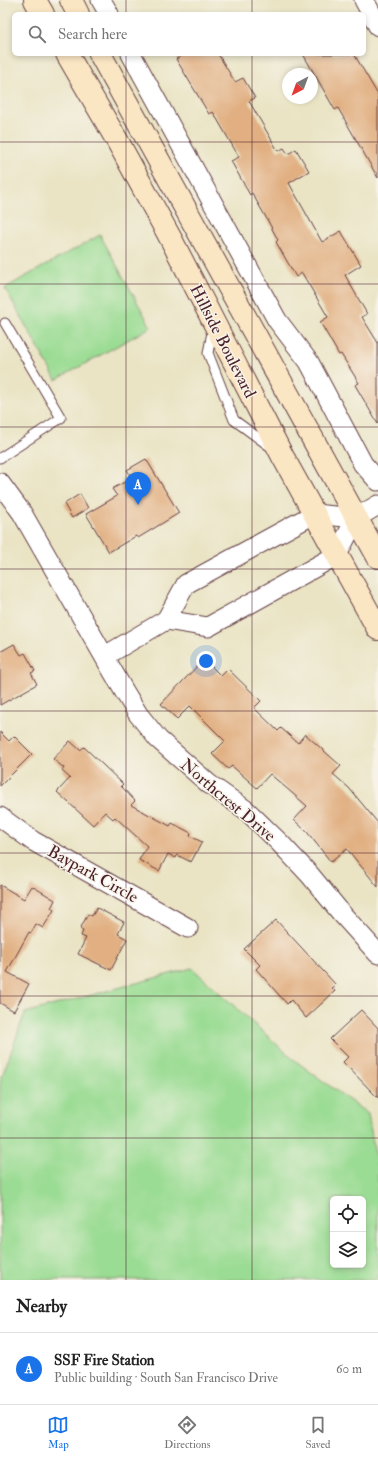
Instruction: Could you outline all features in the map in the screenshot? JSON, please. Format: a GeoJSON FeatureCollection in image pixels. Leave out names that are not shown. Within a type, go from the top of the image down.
{"type":"FeatureCollection","features":[{"type":"Feature","properties":{"kind":"main road"},"geometry":{"type":"LineString","coordinates":[[35,0],[42,12]]}},
{"type":"Feature","properties":{"kind":"main road"},"geometry":{"type":"LineString","coordinates":[[70,0],[77,12]]}},
{"type":"Feature","properties":{"kind":"main road","name":"Hillside Boulevard"},"geometry":{"type":"LineString","coordinates":[[68,56],[118,142],[214,322],[283,457],[378,629]]}},
{"type":"Feature","properties":{"kind":"main road","name":"Hillside Boulevard"},"geometry":{"type":"LineString","coordinates":[[101,56],[378,558]]}},
{"type":"Feature","properties":{"kind":"street"},"geometry":{"type":"LineString","coordinates":[[102,0],[108,12]]}},
{"type":"Feature","properties":{"kind":"street"},"geometry":{"type":"LineString","coordinates":[[364,0],[378,26]]}},
{"type":"Feature","properties":{"kind":"street"},"geometry":{"type":"LineString","coordinates":[[132,56],[277,320],[308,362],[363,464],[378,481]]}},
{"type":"Feature","properties":{"kind":"street","name":"Northcrest Drive"},"geometry":{"type":"LineString","coordinates":[[0,483],[22,513],[138,714],[158,739],[209,784],[246,810],[269,832],[310,874],[342,914],[378,954]]}},
{"type":"Feature","properties":{"kind":"street"},"geometry":{"type":"LineString","coordinates":[[166,620],[208,627],[337,555],[356,518],[378,505]]}},
{"type":"Feature","properties":{"kind":"street"},"geometry":{"type":"LineString","coordinates":[[105,656],[166,620],[186,584],[314,514],[356,518]]}},
{"type":"Feature","properties":{"kind":"street","name":"Baypark Circle"},"geometry":{"type":"LineString","coordinates":[[0,817],[33,841],[188,928]]}},
{"type":"Feature","properties":{"kind":"lane"},"geometry":{"type":"LineString","coordinates":[[0,458],[61,418],[5,323]]}},
{"type":"Feature","properties":{"kind":"green space"},"geometry":{"type":"Polygon","coordinates":[[[100,235],[151,327],[56,380],[5,288],[100,235]]]}},
{"type":"Feature","properties":{"kind":"green space"},"geometry":{"type":"Polygon","coordinates":[[[192,968],[293,1059],[368,1114],[378,1171],[378,1280],[0,1280],[0,1082],[25,1013],[192,968]]]}},
{"type":"Feature","properties":{"kind":"building"},"geometry":{"type":"Polygon","coordinates":[[[182,56],[219,56],[235,82],[243,78],[255,98],[249,101],[278,151],[284,148],[288,154],[296,149],[309,171],[289,183],[322,242],[341,231],[361,265],[345,275],[367,314],[362,317],[378,343],[378,424],[355,385],[359,383],[341,354],[339,355],[320,322],[328,317],[302,273],[296,277],[276,242],[278,240],[268,221],[252,193],[250,195],[231,161],[239,157],[213,112],[209,114],[176,59],[182,56]]]}},
{"type":"Feature","properties":{"kind":"building"},"geometry":{"type":"Polygon","coordinates":[[[304,56],[355,56],[378,95],[378,178],[338,108],[335,110],[318,80],[318,68],[311,68],[304,56]]]}},
{"type":"Feature","properties":{"kind":"building"},"geometry":{"type":"Polygon","coordinates":[[[146,459],[179,513],[138,538],[136,536],[109,552],[86,514],[117,496],[112,489],[132,478],[127,470],[146,459]]]}},
{"type":"Feature","properties":{"kind":"building"},"geometry":{"type":"Polygon","coordinates":[[[80,494],[88,508],[72,518],[64,504],[80,494]]]}},
{"type":"Feature","properties":{"kind":"building"},"geometry":{"type":"Polygon","coordinates":[[[14,644],[21,655],[25,653],[35,671],[31,673],[37,684],[0,705],[0,652],[14,644]]]}},
{"type":"Feature","properties":{"kind":"building"},"geometry":{"type":"Polygon","coordinates":[[[204,659],[221,676],[228,669],[261,701],[254,708],[278,731],[281,728],[298,743],[305,734],[341,766],[333,774],[349,788],[378,823],[378,887],[347,849],[331,862],[307,832],[294,820],[307,806],[270,774],[257,788],[232,766],[228,769],[212,754],[225,741],[190,706],[177,719],[161,704],[204,659]]]}},
{"type":"Feature","properties":{"kind":"building"},"geometry":{"type":"Polygon","coordinates":[[[0,732],[9,741],[14,736],[32,754],[0,786],[0,732]]]}},
{"type":"Feature","properties":{"kind":"building"},"geometry":{"type":"Polygon","coordinates":[[[70,741],[80,750],[84,747],[123,784],[121,786],[135,801],[131,805],[170,826],[172,823],[191,833],[190,836],[202,842],[191,862],[177,855],[176,858],[168,854],[159,871],[139,860],[147,846],[115,817],[113,819],[105,812],[93,825],[57,792],[70,778],[62,771],[64,768],[53,759],[70,741]]]}},
{"type":"Feature","properties":{"kind":"building"},"geometry":{"type":"Polygon","coordinates":[[[0,885],[24,899],[32,886],[55,900],[51,908],[54,910],[43,928],[36,924],[31,933],[29,932],[7,972],[29,984],[14,1011],[0,1003],[0,885]]]}},
{"type":"Feature","properties":{"kind":"building"},"geometry":{"type":"Polygon","coordinates":[[[97,908],[124,922],[118,934],[127,939],[111,970],[78,954],[86,938],[81,936],[83,931],[80,929],[88,914],[92,916],[97,908]]]}},
{"type":"Feature","properties":{"kind":"building"},"geometry":{"type":"Polygon","coordinates":[[[276,920],[336,985],[332,988],[335,991],[306,1018],[291,1000],[287,1004],[256,969],[260,965],[244,949],[276,920]]]}},
{"type":"Feature","properties":{"kind":"building"},"geometry":{"type":"Polygon","coordinates":[[[361,1010],[378,1028],[378,1098],[343,1062],[348,1057],[330,1039],[361,1010]]]}},
{"type":"Feature","properties":{"kind":"place","name":"SSF Fire Station"},"geometry":{"type":"Point","coordinates":[138,505]}}]}
